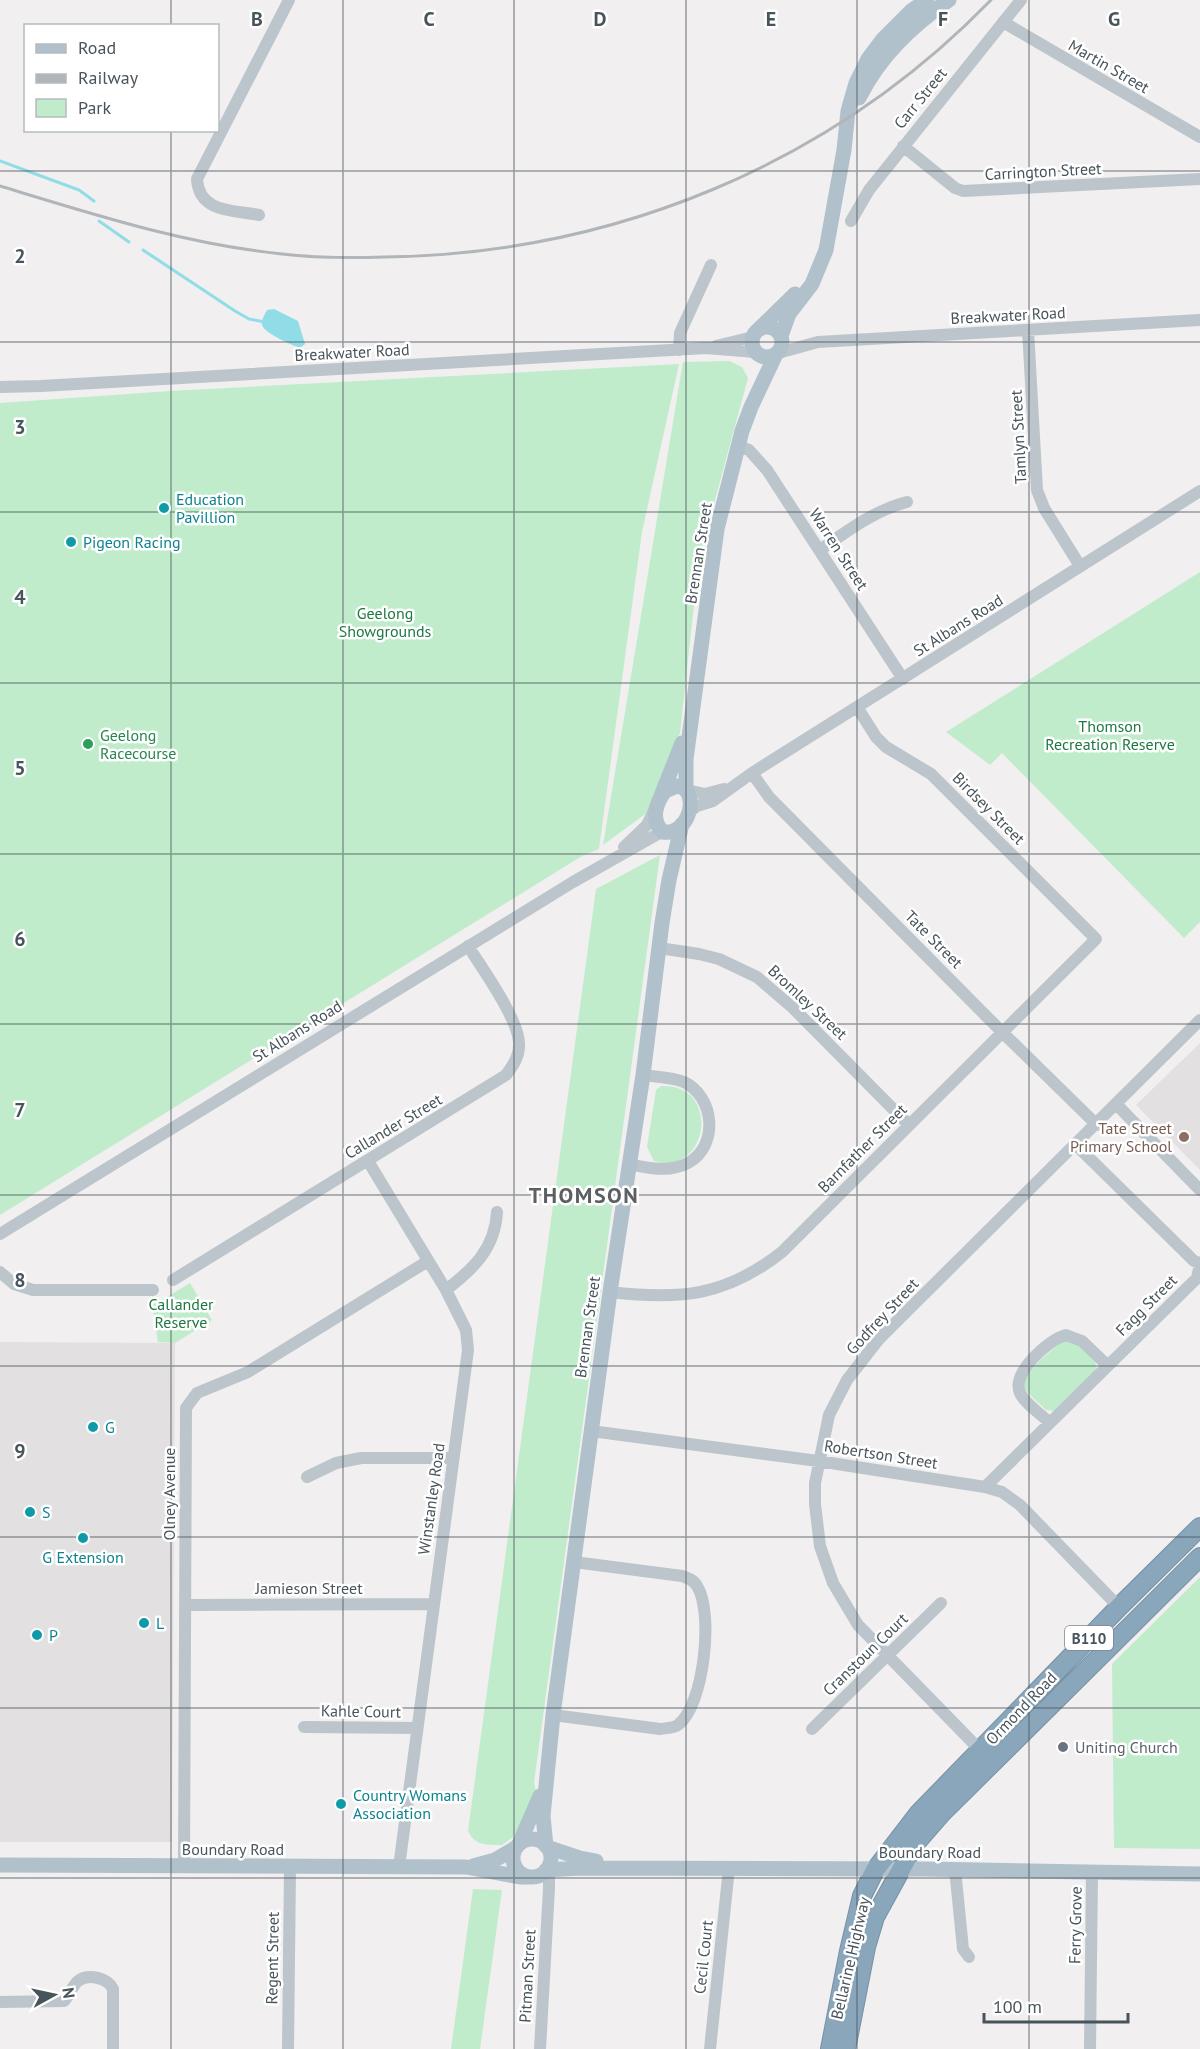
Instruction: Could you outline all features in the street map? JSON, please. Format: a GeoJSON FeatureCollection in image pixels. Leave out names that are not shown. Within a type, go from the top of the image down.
{"type":"FeatureCollection","features":[{"type":"Feature","properties":{"kind":"highway","name":"Ormond Road"},"geometry":{"type":"LineString","coordinates":[[875,1870],[918,1814],[1200,1527]]}},
{"type":"Feature","properties":{"kind":"highway","name":"Ormond Road"},"geometry":{"type":"LineString","coordinates":[[901,1869],[915,1844],[942,1813],[1200,1557]]}},
{"type":"Feature","properties":{"kind":"highway","name":"Bellarine Highway"},"geometry":{"type":"LineString","coordinates":[[846,2049],[866,1947],[875,1917],[901,1869]]}},
{"type":"Feature","properties":{"kind":"highway","name":"Bellarine Highway"},"geometry":{"type":"LineString","coordinates":[[830,2049],[862,1896],[875,1870]]}},
{"type":"Feature","properties":{"kind":"main road"},"geometry":{"type":"LineString","coordinates":[[755,343],[763,357],[777,354],[781,347],[781,336],[789,314],[807,294],[819,269],[831,228],[845,139],[859,99],[875,69],[935,2]]}},
{"type":"Feature","properties":{"kind":"main road"},"geometry":{"type":"LineString","coordinates":[[755,343],[799,289],[819,256],[831,228]]}},
{"type":"Feature","properties":{"kind":"main road"},"geometry":{"type":"LineString","coordinates":[[755,343],[771,328],[781,336]]}},
{"type":"Feature","properties":{"kind":"main road","name":"Brennan Street"},"geometry":{"type":"LineString","coordinates":[[751,407],[756,379],[755,343]]}},
{"type":"Feature","properties":{"kind":"main road","name":"Brennan Street"},"geometry":{"type":"LineString","coordinates":[[687,790],[686,759],[717,528],[738,446],[751,407],[777,354]]}},
{"type":"Feature","properties":{"kind":"main road","name":"Brennan Street"},"geometry":{"type":"LineString","coordinates":[[658,802],[681,747],[693,709]]}},
{"type":"Feature","properties":{"kind":"main road"},"geometry":{"type":"LineString","coordinates":[[680,786],[687,790],[690,801],[686,818],[674,831],[663,831],[656,822],[658,802],[664,791],[669,788],[680,786]]}},
{"type":"Feature","properties":{"kind":"main road","name":"Brennan Street"},"geometry":{"type":"LineString","coordinates":[[547,1846],[542,1820],[546,1779],[591,1431],[669,880],[686,818]]}},
{"type":"Feature","properties":{"kind":"main road","name":"Brennan Street"},"geometry":{"type":"LineString","coordinates":[[663,831],[668,855],[669,880]]}},
{"type":"Feature","properties":{"kind":"main road","name":"Brennan Street"},"geometry":{"type":"LineString","coordinates":[[518,1845],[546,1779]]}},
{"type":"Feature","properties":{"kind":"main road"},"geometry":{"type":"LineString","coordinates":[[535,1839],[547,1846],[550,1858],[540,1874],[521,1873],[515,1866],[513,1858],[518,1845],[526,1840],[535,1839]]}},
{"type":"Feature","properties":{"kind":"main road","name":"Boundary Road"},"geometry":{"type":"LineString","coordinates":[[467,1867],[495,1860],[518,1845]]}},
{"type":"Feature","properties":{"kind":"main road","name":"Boundary Road"},"geometry":{"type":"LineString","coordinates":[[547,1846],[584,1859],[659,1869]]}},
{"type":"Feature","properties":{"kind":"main road","name":"Boundary Road"},"geometry":{"type":"LineString","coordinates":[[0,1865],[467,1867],[520,1877],[574,1868],[955,1869],[1200,1874]]}},
{"type":"Feature","properties":{"kind":"street"},"geometry":{"type":"LineString","coordinates":[[259,215],[211,205],[200,195],[197,179],[289,0]]}},
{"type":"Feature","properties":{"kind":"street","name":"Carr Street"},"geometry":{"type":"LineString","coordinates":[[851,221],[864,197],[903,146],[1021,0]]}},
{"type":"Feature","properties":{"kind":"street","name":"Martin Street"},"geometry":{"type":"LineString","coordinates":[[1003,22],[1200,137]]}},
{"type":"Feature","properties":{"kind":"street","name":"Carrington Street"},"geometry":{"type":"LineString","coordinates":[[903,146],[963,192],[1200,179]]}},
{"type":"Feature","properties":{"kind":"street"},"geometry":{"type":"LineString","coordinates":[[679,350],[680,333],[711,265]]}},
{"type":"Feature","properties":{"kind":"street","name":"Breakwater Road"},"geometry":{"type":"LineString","coordinates":[[781,336],[818,342],[1200,321]]}},
{"type":"Feature","properties":{"kind":"street","name":"Tamlyn Street"},"geometry":{"type":"LineString","coordinates":[[1028,330],[1037,490],[1044,508],[1080,566]]}},
{"type":"Feature","properties":{"kind":"street","name":"Breakwater Road"},"geometry":{"type":"LineString","coordinates":[[777,354],[818,342]]}},
{"type":"Feature","properties":{"kind":"street","name":"Breakwater Road"},"geometry":{"type":"LineString","coordinates":[[0,387],[52,386],[679,350],[755,343]]}},
{"type":"Feature","properties":{"kind":"street","name":"Warren Street"},"geometry":{"type":"LineString","coordinates":[[738,446],[749,450],[764,466],[903,679]]}},
{"type":"Feature","properties":{"kind":"street","name":"St Albans Road"},"geometry":{"type":"LineString","coordinates":[[686,818],[697,806],[713,801],[733,785],[1200,491]]}},
{"type":"Feature","properties":{"kind":"street"},"geometry":{"type":"LineString","coordinates":[[820,550],[878,512],[907,502]]}},
{"type":"Feature","properties":{"kind":"street","name":"Birdsey Street"},"geometry":{"type":"LineString","coordinates":[[857,707],[876,737],[886,747],[931,774],[1096,939]]}},
{"type":"Feature","properties":{"kind":"street","name":"Tate Street"},"geometry":{"type":"LineString","coordinates":[[752,773],[769,797],[1097,1125]]}},
{"type":"Feature","properties":{"kind":"street","name":"St Albans Road"},"geometry":{"type":"LineString","coordinates":[[687,790],[708,794],[733,785]]}},
{"type":"Feature","properties":{"kind":"street","name":"St Albans Road"},"geometry":{"type":"LineString","coordinates":[[613,859],[644,828],[658,802]]}},
{"type":"Feature","properties":{"kind":"street","name":"St Albans Road"},"geometry":{"type":"LineString","coordinates":[[0,1234],[468,946],[663,831]]}},
{"type":"Feature","properties":{"kind":"street","name":"Barnfather Street"},"geometry":{"type":"LineString","coordinates":[[610,1292],[660,1297],[696,1294],[736,1281],[761,1269],[782,1252],[1096,939]]}},
{"type":"Feature","properties":{"kind":"street","name":"Callander Street"},"geometry":{"type":"LineString","coordinates":[[173,1280],[506,1075],[517,1056],[519,1046],[517,1027],[468,946]]}},
{"type":"Feature","properties":{"kind":"street","name":"Bromley Street"},"geometry":{"type":"LineString","coordinates":[[659,948],[719,959],[758,977],[794,1008],[909,1125]]}},
{"type":"Feature","properties":{"kind":"street","name":"Godfrey Street"},"geometry":{"type":"LineString","coordinates":[[981,1751],[858,1625],[846,1607],[827,1567],[820,1546],[814,1504],[818,1461],[829,1415],[847,1380],[879,1339],[1097,1125],[1200,1020]]}},
{"type":"Feature","properties":{"kind":"street"},"geometry":{"type":"LineString","coordinates":[[628,1164],[669,1169],[689,1163],[705,1145],[710,1125],[706,1105],[693,1088],[670,1078],[642,1075]]}},
{"type":"Feature","properties":{"kind":"street"},"geometry":{"type":"LineString","coordinates":[[1117,1105],[1200,1190]]}},
{"type":"Feature","properties":{"kind":"street"},"geometry":{"type":"LineString","coordinates":[[1076,1145],[1194,1261],[1200,1264]]}},
{"type":"Feature","properties":{"kind":"street","name":"Winstanley Road"},"geometry":{"type":"LineString","coordinates":[[368,1161],[446,1290],[466,1330],[468,1339],[399,1867]]}},
{"type":"Feature","properties":{"kind":"street"},"geometry":{"type":"LineString","coordinates":[[446,1290],[482,1258],[494,1233],[496,1212]]}},
{"type":"Feature","properties":{"kind":"street","name":"Olney Avenue"},"geometry":{"type":"LineString","coordinates":[[184,1867],[186,1413],[189,1402],[197,1393],[248,1372],[428,1261]]}},
{"type":"Feature","properties":{"kind":"street","name":"Fagg Street"},"geometry":{"type":"LineString","coordinates":[[985,1487],[1197,1278],[1200,1264]]}},
{"type":"Feature","properties":{"kind":"street"},"geometry":{"type":"LineString","coordinates":[[0,1272],[14,1284],[33,1290],[153,1290]]}},
{"type":"Feature","properties":{"kind":"street"},"geometry":{"type":"LineString","coordinates":[[1050,1423],[1019,1391],[1020,1375],[1033,1359],[1054,1340],[1066,1335],[1082,1341],[1108,1366]]}},
{"type":"Feature","properties":{"kind":"street","name":"Robertson Street"},"geometry":{"type":"LineString","coordinates":[[591,1431],[818,1461],[985,1487],[1002,1492],[1020,1505],[1119,1607]]}},
{"type":"Feature","properties":{"kind":"street"},"geometry":{"type":"LineString","coordinates":[[307,1477],[336,1463],[361,1458],[453,1458]]}},
{"type":"Feature","properties":{"kind":"street"},"geometry":{"type":"LineString","coordinates":[[553,1714],[660,1729],[677,1726],[685,1718],[692,1705],[704,1658],[705,1608],[697,1585],[692,1580],[682,1576],[574,1562]]}},
{"type":"Feature","properties":{"kind":"street","name":"Cranstoun Court"},"geometry":{"type":"LineString","coordinates":[[812,1729],[941,1602]]}},
{"type":"Feature","properties":{"kind":"street","name":"Jamieson Street"},"geometry":{"type":"LineString","coordinates":[[185,1605],[434,1604]]}},
{"type":"Feature","properties":{"kind":"street","name":"Kahle Court"},"geometry":{"type":"LineString","coordinates":[[304,1727],[417,1728]]}},
{"type":"Feature","properties":{"kind":"street","name":"Regent Street"},"geometry":{"type":"LineString","coordinates":[[288,2049],[290,1867]]}},
{"type":"Feature","properties":{"kind":"street","name":"Cecil Court"},"geometry":{"type":"LineString","coordinates":[[710,2049],[729,1868]]}},
{"type":"Feature","properties":{"kind":"street"},"geometry":{"type":"LineString","coordinates":[[955,1869],[963,1949],[969,1957]]}},
{"type":"Feature","properties":{"kind":"street","name":"Ferry Grove"},"geometry":{"type":"LineString","coordinates":[[1090,2049],[1092,1873]]}},
{"type":"Feature","properties":{"kind":"street","name":"Pitman Street"},"geometry":{"type":"LineString","coordinates":[[540,1874],[549,1876],[540,2049]]}},
{"type":"Feature","properties":{"kind":"street"},"geometry":{"type":"LineString","coordinates":[[0,2002],[64,2001],[78,1981],[103,1978],[110,1983],[113,1989],[113,2049]]}},
{"type":"Feature","properties":{"kind":"shaded area","name":"Tate Street Primary School"},"geometry":{"type":"Polygon","coordinates":[[[1200,1043],[1200,1170],[1136,1105],[1200,1043]]]}},
{"type":"Feature","properties":{"kind":"shaded area"},"geometry":{"type":"Polygon","coordinates":[[[0,1342],[175,1343],[172,1842],[0,1842],[0,1342]]]}},
{"type":"Feature","properties":{"kind":"green space"},"geometry":{"type":"Polygon","coordinates":[[[729,361],[742,367],[748,378],[699,559],[680,733],[648,812],[603,845],[683,362],[729,361]]]}},
{"type":"Feature","properties":{"kind":"green space","name":"Geelong Showgrounds"},"geometry":{"type":"Polygon","coordinates":[[[679,364],[642,532],[599,849],[582,856],[0,1215],[0,403],[170,391],[679,364]]]}},
{"type":"Feature","properties":{"kind":"green space","name":"Thomson Recreation Reserve"},"geometry":{"type":"Polygon","coordinates":[[[1200,572],[1200,922],[1184,938],[1002,753],[990,765],[946,732],[1200,572]]]}},
{"type":"Feature","properties":{"kind":"green space"},"geometry":{"type":"Polygon","coordinates":[[[660,855],[534,1783],[536,1791],[513,1837],[502,1845],[486,1845],[474,1840],[468,1831],[596,889],[660,855]]]}},
{"type":"Feature","properties":{"kind":"green space"},"geometry":{"type":"Polygon","coordinates":[[[661,1086],[680,1089],[693,1099],[700,1113],[701,1128],[696,1144],[687,1156],[673,1162],[654,1161],[647,1147],[656,1090],[661,1086]]]}},
{"type":"Feature","properties":{"kind":"green space","name":"Callander Reserve"},"geometry":{"type":"Polygon","coordinates":[[[190,1283],[212,1320],[175,1343],[158,1342],[152,1304],[190,1283]]]}},
{"type":"Feature","properties":{"kind":"green space"},"geometry":{"type":"Polygon","coordinates":[[[1066,1339],[1073,1339],[1095,1361],[1097,1370],[1056,1411],[1046,1410],[1024,1389],[1026,1381],[1034,1367],[1066,1339]]]}},
{"type":"Feature","properties":{"kind":"green space"},"geometry":{"type":"Polygon","coordinates":[[[1200,1577],[1200,1849],[1114,1848],[1112,1664],[1200,1577]]]}},
{"type":"Feature","properties":{"kind":"green space"},"geometry":{"type":"Polygon","coordinates":[[[473,1889],[502,1890],[480,2049],[451,2049],[473,1889]]]}},
{"type":"Feature","properties":{"kind":"water"},"geometry":{"type":"Polygon","coordinates":[[[274,309],[298,321],[305,344],[300,348],[268,332],[262,325],[267,310],[274,309]]]}},
{"type":"Feature","properties":{"kind":"waterway"},"geometry":{"type":"LineString","coordinates":[[0,161],[79,190],[94,201]]}},
{"type":"Feature","properties":{"kind":"waterway"},"geometry":{"type":"LineString","coordinates":[[99,221],[129,242]]}},
{"type":"Feature","properties":{"kind":"waterway"},"geometry":{"type":"LineString","coordinates":[[143,250],[235,311],[249,319],[265,322]]}},
{"type":"Feature","properties":{"kind":"railway"},"geometry":{"type":"LineString","coordinates":[[0,186],[174,235],[210,243],[294,255],[371,257],[469,252],[553,239],[635,218],[713,189],[789,153],[861,109],[928,58],[991,0]]}},
{"type":"Feature","properties":{"kind":"place","name":"Education Pavillion"},"geometry":{"type":"Point","coordinates":[164,508]}},
{"type":"Feature","properties":{"kind":"place","name":"Pigeon Racing"},"geometry":{"type":"Point","coordinates":[71,542]}},
{"type":"Feature","properties":{"kind":"place","name":"Geelong Racecourse"},"geometry":{"type":"Point","coordinates":[88,744]}},
{"type":"Feature","properties":{"kind":"place","name":"Tate Street Primary School"},"geometry":{"type":"Point","coordinates":[1184,1137]}},
{"type":"Feature","properties":{"kind":"place","name":"G"},"geometry":{"type":"Point","coordinates":[93,1427]}},
{"type":"Feature","properties":{"kind":"place","name":"S"},"geometry":{"type":"Point","coordinates":[30,1512]}},
{"type":"Feature","properties":{"kind":"place","name":"G Extension"},"geometry":{"type":"Point","coordinates":[83,1538]}},
{"type":"Feature","properties":{"kind":"place","name":"L"},"geometry":{"type":"Point","coordinates":[144,1623]}},
{"type":"Feature","properties":{"kind":"place","name":"P"},"geometry":{"type":"Point","coordinates":[37,1635]}},
{"type":"Feature","properties":{"kind":"place","name":"Uniting Church"},"geometry":{"type":"Point","coordinates":[1063,1747]}},
{"type":"Feature","properties":{"kind":"place","name":"Country Womans Association"},"geometry":{"type":"Point","coordinates":[341,1804]}},
{"type":"Feature","properties":{"kind":"district","name":"THOMSON"},"geometry":{"type":"Point","coordinates":[584,1195]}}]}
